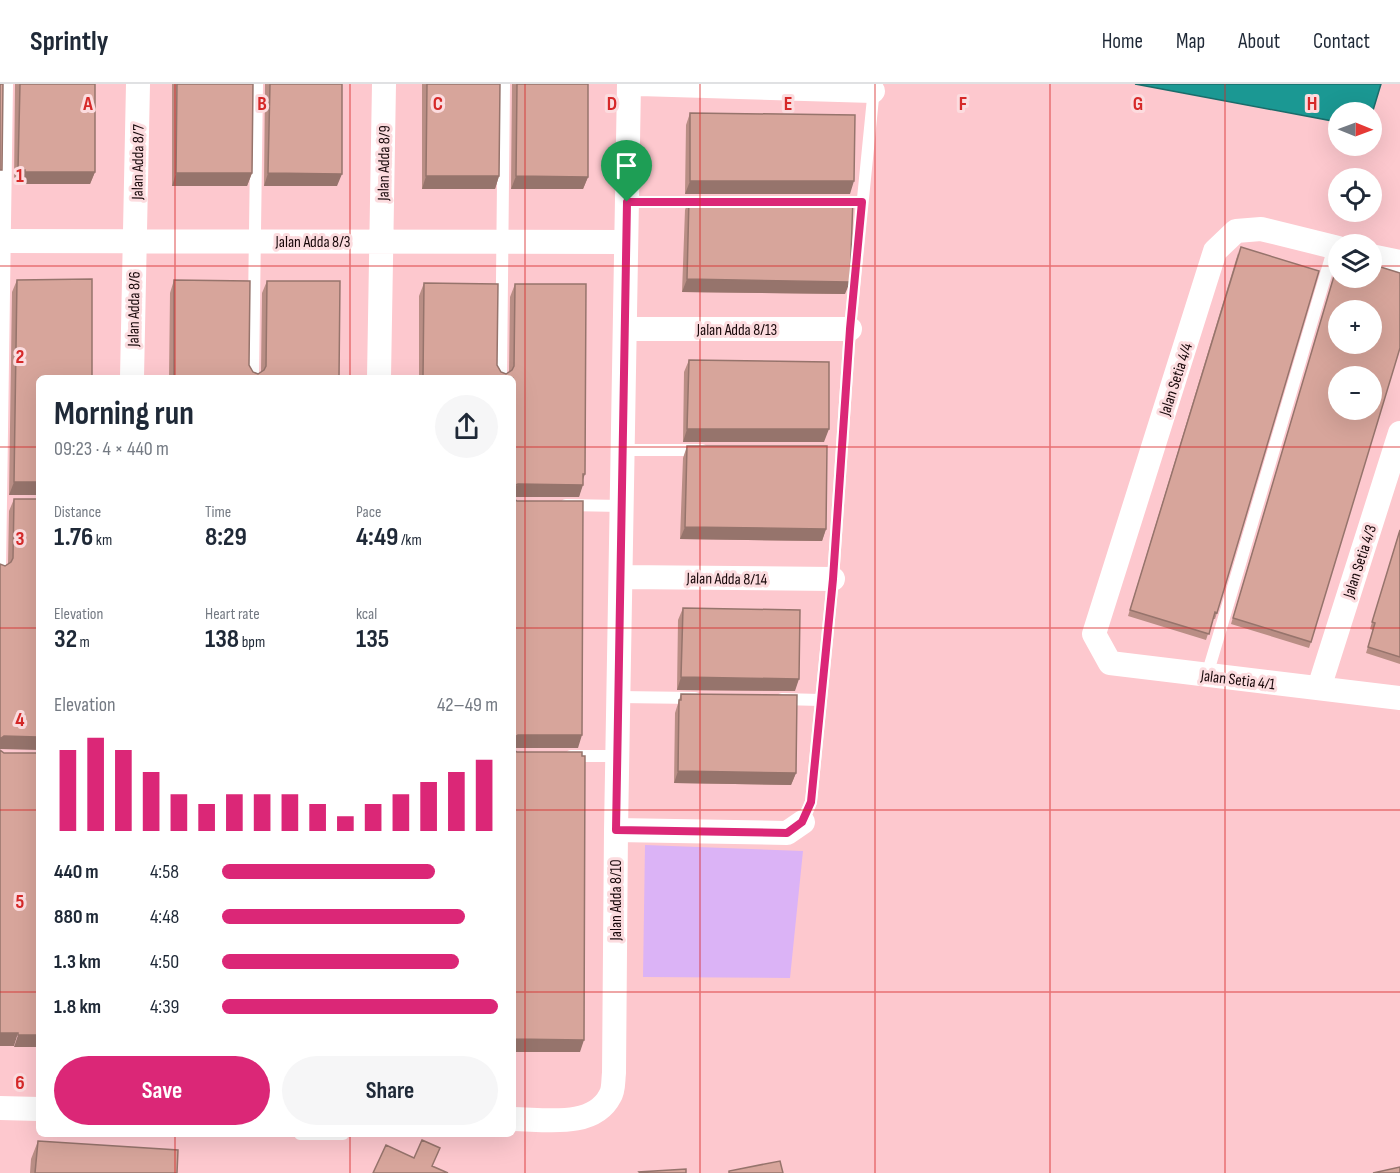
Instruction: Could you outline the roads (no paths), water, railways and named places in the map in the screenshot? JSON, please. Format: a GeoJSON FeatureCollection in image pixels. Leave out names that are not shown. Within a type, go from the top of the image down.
{"type":"FeatureCollection","features":[{"type":"Feature","properties":{"kind":"street","name":"Jalan Adda 8/7"},"geometry":{"type":"LineString","coordinates":[[135,240],[138,84]]}},
{"type":"Feature","properties":{"kind":"street","name":"Jalan Adda 8/9"},"geometry":{"type":"LineString","coordinates":[[379,375],[384,84]]}},
{"type":"Feature","properties":{"kind":"street","name":"Jalan Adda 8/10"},"geometry":{"type":"LineString","coordinates":[[516,1119],[578,1119],[591,1116],[604,1105],[612,1094],[629,84]]}},
{"type":"Feature","properties":{"kind":"street"},"geometry":{"type":"LineString","coordinates":[[639,84],[874,87]]}},
{"type":"Feature","properties":{"kind":"street","name":"Jalan Setia 4/4"},"geometry":{"type":"LineString","coordinates":[[1094,634],[1215,250],[1236,231],[1261,229],[1328,246]]}},
{"type":"Feature","properties":{"kind":"street","name":"Jalan Adda 8/6"},"geometry":{"type":"LineString","coordinates":[[132,375],[135,240]]}},
{"type":"Feature","properties":{"kind":"street","name":"Jalan Adda 8/3"},"geometry":{"type":"LineString","coordinates":[[2,241],[626,242]]}},
{"type":"Feature","properties":{"kind":"street"},"geometry":{"type":"LineString","coordinates":[[1382,258],[1400,262]]}},
{"type":"Feature","properties":{"kind":"street","name":"Jalan Adda 8/13"},"geometry":{"type":"LineString","coordinates":[[625,329],[850,329]]}},
{"type":"Feature","properties":{"kind":"street","name":"Jalan Setia 4/3"},"geometry":{"type":"LineString","coordinates":[[1319,688],[1400,433]]}},
{"type":"Feature","properties":{"kind":"street","name":"Jalan Adda 8/14"},"geometry":{"type":"LineString","coordinates":[[621,577],[833,579]]}},
{"type":"Feature","properties":{"kind":"street","name":"Jalan Setia 4/1"},"geometry":{"type":"LineString","coordinates":[[1094,634],[1110,663],[1400,698]]}},
{"type":"Feature","properties":{"kind":"street"},"geometry":{"type":"LineString","coordinates":[[616,830],[787,833],[802,822]]}},
{"type":"Feature","properties":{"kind":"street"},"geometry":{"type":"LineString","coordinates":[[0,1108],[36,1109]]}},
{"type":"Feature","properties":{"kind":"lane"},"geometry":{"type":"LineString","coordinates":[[0,570],[4,503],[2,241],[7,84]]}},
{"type":"Feature","properties":{"kind":"lane"},"geometry":{"type":"LineString","coordinates":[[253,375],[257,84]]}},
{"type":"Feature","properties":{"kind":"lane"},"geometry":{"type":"LineString","coordinates":[[501,375],[504,84]]}},
{"type":"Feature","properties":{"kind":"lane"},"geometry":{"type":"LineString","coordinates":[[802,822],[811,802],[833,579],[836,450],[850,329],[856,202],[874,87]]}},
{"type":"Feature","properties":{"kind":"lane"},"geometry":{"type":"LineString","coordinates":[[627,202],[709,202]]}},
{"type":"Feature","properties":{"kind":"lane"},"geometry":{"type":"LineString","coordinates":[[1207,675],[1328,274]]}},
{"type":"Feature","properties":{"kind":"lane"},"geometry":{"type":"LineString","coordinates":[[623,450],[715,450]]}},
{"type":"Feature","properties":{"kind":"lane"},"geometry":{"type":"LineString","coordinates":[[557,505],[622,506]]}},
{"type":"Feature","properties":{"kind":"lane"},"geometry":{"type":"LineString","coordinates":[[619,697],[702,698]]}},
{"type":"Feature","properties":{"kind":"lane"},"geometry":{"type":"LineString","coordinates":[[772,699],[820,700]]}},
{"type":"Feature","properties":{"kind":"lane"},"geometry":{"type":"LineString","coordinates":[[560,756],[618,756]]}},
{"type":"Feature","properties":{"kind":"water"},"geometry":{"type":"Polygon","coordinates":[[[1135,84],[1381,84],[1376,102],[1328,102],[1328,120],[1135,84]]]}}]}
